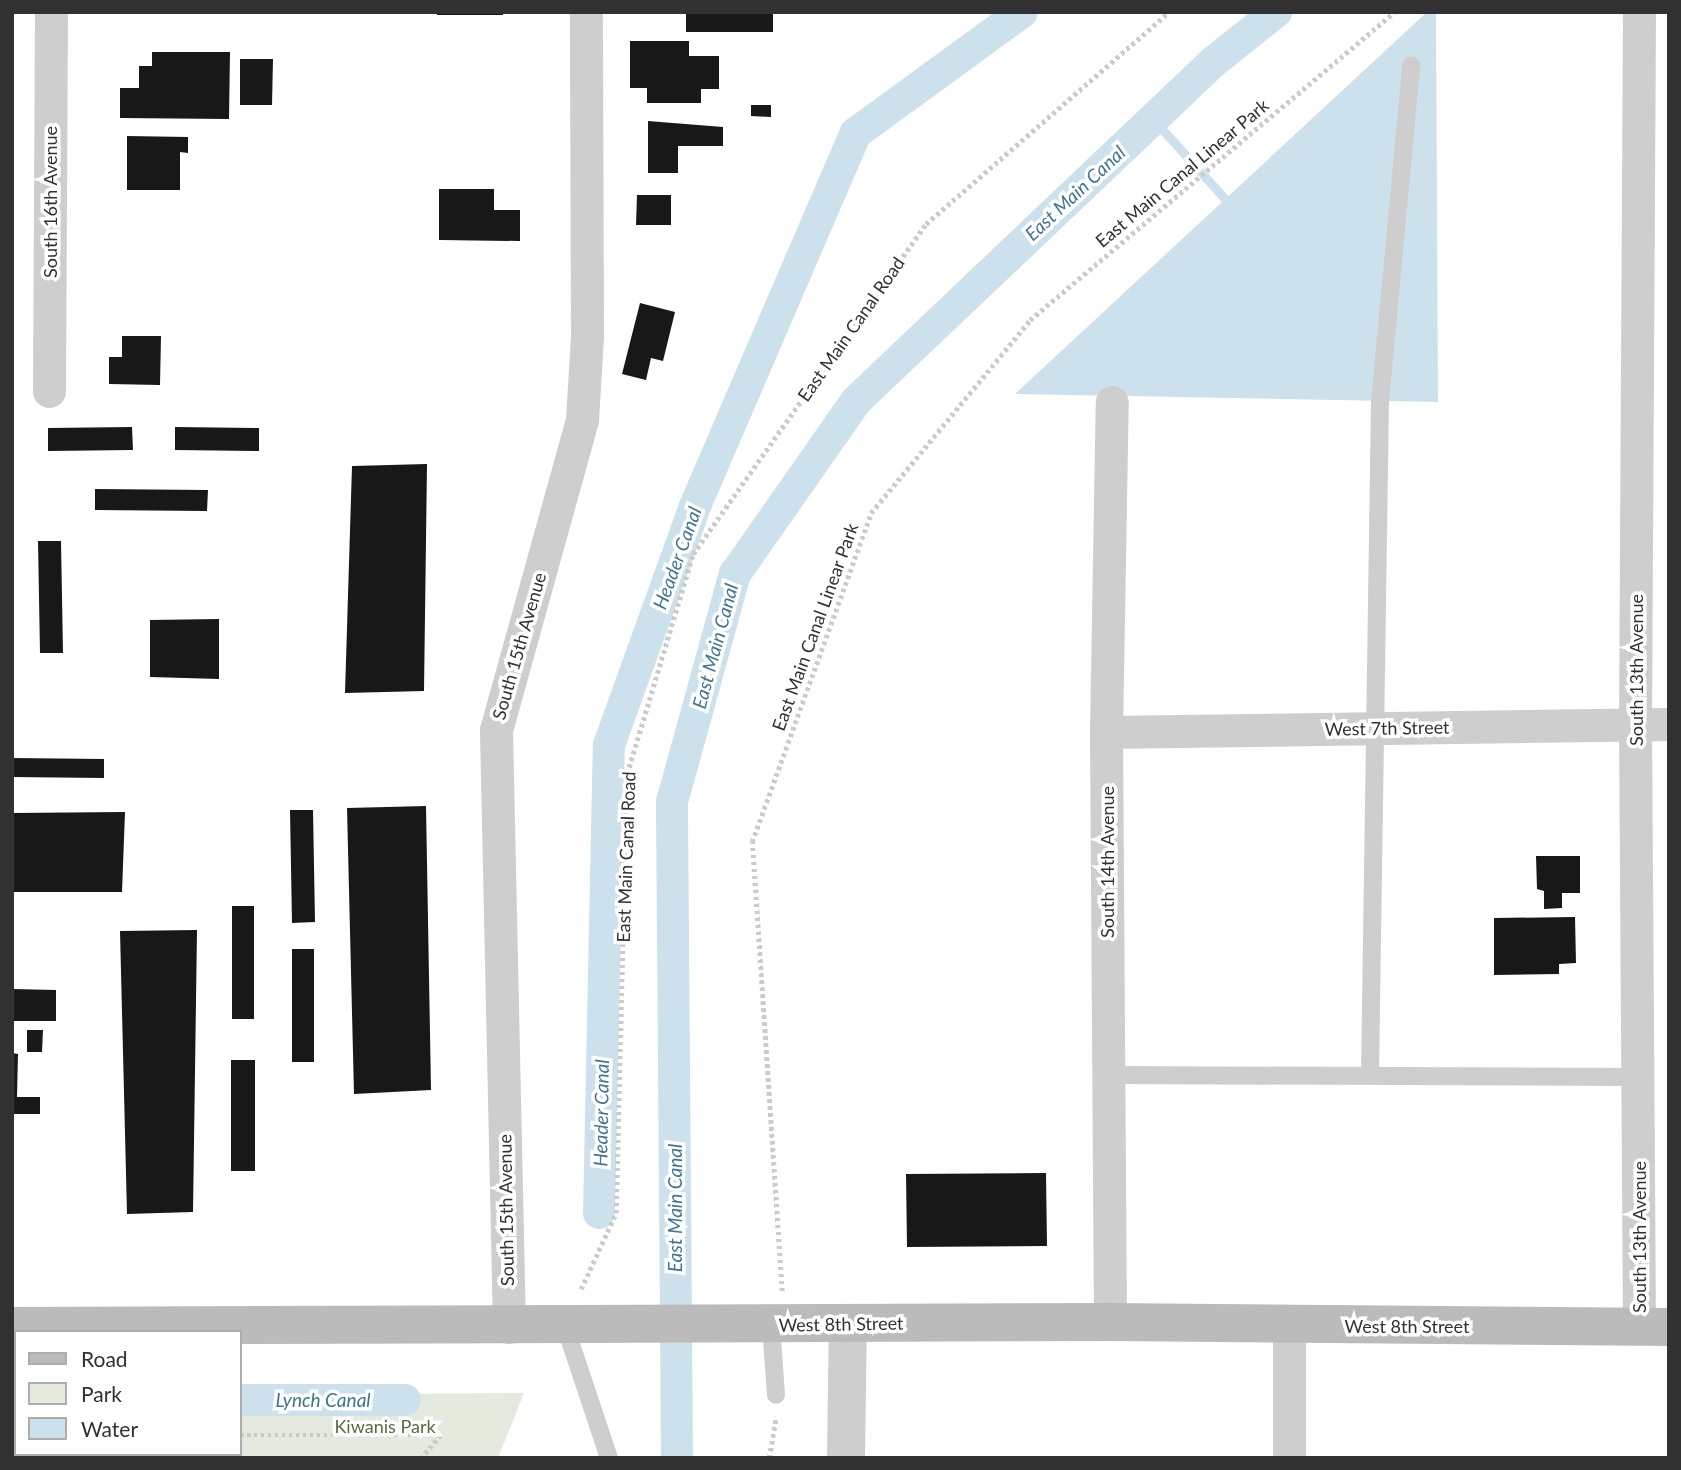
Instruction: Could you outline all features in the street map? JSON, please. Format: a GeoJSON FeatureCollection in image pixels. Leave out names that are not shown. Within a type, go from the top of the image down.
{"type":"FeatureCollection","features":[{"type":"Feature","properties":{"kind":"main road","name":"West 8th Street"},"geometry":{"type":"LineString","coordinates":[[12,1326],[509,1327],[1110,1322],[1289,1326],[1654,1327]]}},
{"type":"Feature","properties":{"kind":"street","name":"South 16th Avenue"},"geometry":{"type":"LineString","coordinates":[[49,391],[51,12]]}},
{"type":"Feature","properties":{"kind":"street","name":"South 15th Avenue"},"geometry":{"type":"LineString","coordinates":[[509,1327],[496,730],[582,420],[587,335],[586,12]]}},
{"type":"Feature","properties":{"kind":"street","name":"South 13th Avenue"},"geometry":{"type":"LineString","coordinates":[[1639,12],[1635,724],[1637,1077],[1654,1327]]}},
{"type":"Feature","properties":{"kind":"street","name":"South 14th Avenue"},"geometry":{"type":"LineString","coordinates":[[1110,1322],[1106,732],[1112,402]]}},
{"type":"Feature","properties":{"kind":"street","name":"West 7th Street"},"geometry":{"type":"LineString","coordinates":[[1106,732],[1669,724]]}},
{"type":"Feature","properties":{"kind":"street"},"geometry":{"type":"LineString","coordinates":[[846,1458],[848,1323]]}},
{"type":"Feature","properties":{"kind":"street"},"geometry":{"type":"LineString","coordinates":[[1289,1326],[1289,1458]]}},
{"type":"Feature","properties":{"kind":"lane"},"geometry":{"type":"LineString","coordinates":[[1370,1074],[1373,728],[1380,402],[1411,65]]}},
{"type":"Feature","properties":{"kind":"lane"},"geometry":{"type":"LineString","coordinates":[[1109,1075],[1637,1077]]}},
{"type":"Feature","properties":{"kind":"lane"},"geometry":{"type":"LineString","coordinates":[[776,1395],[780,1324]]}},
{"type":"Feature","properties":{"kind":"lane"},"geometry":{"type":"LineString","coordinates":[[565,1326],[609,1458]]}},
{"type":"Feature","properties":{"kind":"path","name":"East Main Canal Road"},"geometry":{"type":"LineString","coordinates":[[565,1326],[616,1213],[627,774],[693,554],[926,224],[1169,12]]}},
{"type":"Feature","properties":{"kind":"path","name":"East Main Canal Linear Park"},"geometry":{"type":"LineString","coordinates":[[780,1324],[752,842],[871,513],[1030,320],[1394,12]]}},
{"type":"Feature","properties":{"kind":"path"},"geometry":{"type":"LineString","coordinates":[[769,1458],[776,1395]]}},
{"type":"Feature","properties":{"kind":"path"},"geometry":{"type":"LineString","coordinates":[[242,1435],[441,1435],[422,1458]]}},
{"type":"Feature","properties":{"kind":"green space","name":"Kiwanis Park"},"geometry":{"type":"Polygon","coordinates":[[[524,1393],[498,1458],[12,1458],[12,1396],[14,1456],[242,1456],[242,1395],[524,1393]]]}},
{"type":"Feature","properties":{"kind":"water"},"geometry":{"type":"Polygon","coordinates":[[[1427,12],[1436,12],[1438,402],[1015,394],[1427,12]]]}},
{"type":"Feature","properties":{"kind":"building"},"geometry":{"type":"Polygon","coordinates":[[[437,12],[503,12],[503,15],[437,15],[437,12]]]}},
{"type":"Feature","properties":{"kind":"building"},"geometry":{"type":"Polygon","coordinates":[[[686,12],[773,12],[773,32],[686,32],[686,12]]]}},
{"type":"Feature","properties":{"kind":"building"},"geometry":{"type":"Polygon","coordinates":[[[630,41],[689,41],[689,56],[719,56],[719,89],[701,89],[701,103],[647,103],[647,88],[630,88],[630,41]]]}},
{"type":"Feature","properties":{"kind":"building"},"geometry":{"type":"Polygon","coordinates":[[[152,52],[230,52],[229,119],[120,118],[120,88],[139,88],[139,66],[152,66],[152,52]]]}},
{"type":"Feature","properties":{"kind":"building"},"geometry":{"type":"Polygon","coordinates":[[[240,59],[273,59],[272,105],[240,105],[240,59]]]}},
{"type":"Feature","properties":{"kind":"building"},"geometry":{"type":"Polygon","coordinates":[[[751,105],[771,105],[771,117],[751,116],[751,105]]]}},
{"type":"Feature","properties":{"kind":"building"},"geometry":{"type":"Polygon","coordinates":[[[648,121],[723,127],[723,146],[678,146],[678,173],[648,173],[648,121]]]}},
{"type":"Feature","properties":{"kind":"building"},"geometry":{"type":"Polygon","coordinates":[[[127,136],[188,137],[188,153],[180,152],[180,190],[127,190],[127,136]]]}},
{"type":"Feature","properties":{"kind":"building"},"geometry":{"type":"Polygon","coordinates":[[[439,189],[494,189],[494,210],[520,210],[520,241],[439,240],[439,189]]]}},
{"type":"Feature","properties":{"kind":"building"},"geometry":{"type":"Polygon","coordinates":[[[637,195],[671,195],[671,225],[636,225],[637,195]]]}},
{"type":"Feature","properties":{"kind":"building"},"geometry":{"type":"Polygon","coordinates":[[[640,303],[675,312],[663,361],[651,358],[646,380],[622,374],[640,303]]]}},
{"type":"Feature","properties":{"kind":"building"},"geometry":{"type":"Polygon","coordinates":[[[122,336],[161,336],[160,385],[109,384],[109,357],[122,357],[122,336]]]}},
{"type":"Feature","properties":{"kind":"building"},"geometry":{"type":"Polygon","coordinates":[[[132,427],[133,450],[48,451],[48,428],[132,427]]]}},
{"type":"Feature","properties":{"kind":"building"},"geometry":{"type":"Polygon","coordinates":[[[175,427],[259,428],[259,451],[175,450],[175,427]]]}},
{"type":"Feature","properties":{"kind":"building"},"geometry":{"type":"Polygon","coordinates":[[[427,464],[424,691],[345,693],[352,466],[427,464]]]}},
{"type":"Feature","properties":{"kind":"building"},"geometry":{"type":"Polygon","coordinates":[[[95,489],[208,490],[207,511],[95,510],[95,489]]]}},
{"type":"Feature","properties":{"kind":"building"},"geometry":{"type":"Polygon","coordinates":[[[38,541],[61,541],[63,653],[40,653],[38,541]]]}},
{"type":"Feature","properties":{"kind":"building"},"geometry":{"type":"Polygon","coordinates":[[[219,619],[219,679],[150,677],[150,620],[219,619]]]}},
{"type":"Feature","properties":{"kind":"building"},"geometry":{"type":"Polygon","coordinates":[[[12,758],[104,759],[104,778],[12,777],[12,758]]]}},
{"type":"Feature","properties":{"kind":"building"},"geometry":{"type":"Polygon","coordinates":[[[426,806],[431,1090],[354,1094],[347,808],[426,806]]]}},
{"type":"Feature","properties":{"kind":"building"},"geometry":{"type":"Polygon","coordinates":[[[290,810],[313,810],[315,922],[292,923],[290,810]]]}},
{"type":"Feature","properties":{"kind":"building"},"geometry":{"type":"Polygon","coordinates":[[[125,812],[122,892],[12,892],[12,813],[125,812]]]}},
{"type":"Feature","properties":{"kind":"building"},"geometry":{"type":"Polygon","coordinates":[[[1536,856],[1580,856],[1580,893],[1562,893],[1562,908],[1544,909],[1544,891],[1537,889],[1536,856]]]}},
{"type":"Feature","properties":{"kind":"building"},"geometry":{"type":"Polygon","coordinates":[[[232,906],[254,906],[254,1019],[232,1019],[232,906]]]}},
{"type":"Feature","properties":{"kind":"building"},"geometry":{"type":"Polygon","coordinates":[[[1575,917],[1576,963],[1559,964],[1559,974],[1494,975],[1494,918],[1575,917]]]}},
{"type":"Feature","properties":{"kind":"building"},"geometry":{"type":"Polygon","coordinates":[[[197,930],[193,1212],[127,1214],[120,931],[197,930]]]}},
{"type":"Feature","properties":{"kind":"building"},"geometry":{"type":"Polygon","coordinates":[[[292,949],[314,949],[314,1062],[292,1062],[292,949]]]}},
{"type":"Feature","properties":{"kind":"building"},"geometry":{"type":"Polygon","coordinates":[[[12,989],[56,990],[56,1021],[12,1021],[12,989]]]}},
{"type":"Feature","properties":{"kind":"building"},"geometry":{"type":"Polygon","coordinates":[[[27,1030],[43,1030],[42,1052],[27,1052],[27,1030]]]}},
{"type":"Feature","properties":{"kind":"building"},"geometry":{"type":"Polygon","coordinates":[[[12,1053],[18,1054],[17,1097],[40,1097],[40,1114],[12,1114],[12,1053]]]}},
{"type":"Feature","properties":{"kind":"building"},"geometry":{"type":"Polygon","coordinates":[[[231,1060],[255,1060],[255,1171],[231,1171],[231,1060]]]}},
{"type":"Feature","properties":{"kind":"building"},"geometry":{"type":"Polygon","coordinates":[[[1046,1173],[1047,1246],[907,1247],[906,1174],[1046,1173]]]}},
{"type":"Feature","properties":{"kind":"waterway","name":"Header Canal"},"geometry":{"type":"LineString","coordinates":[[599,1213],[609,745],[695,506],[856,133],[1022,12]]}},
{"type":"Feature","properties":{"kind":"waterway","name":"East Main Canal"},"geometry":{"type":"LineString","coordinates":[[677,1458],[672,802],[735,574],[856,401],[1212,63],[1276,12]]}},
{"type":"Feature","properties":{"kind":"waterway"},"geometry":{"type":"LineString","coordinates":[[1153,119],[1225,199]]}},
{"type":"Feature","properties":{"kind":"waterway","name":"Lynch Canal"},"geometry":{"type":"LineString","coordinates":[[242,1400],[405,1400]]}}]}
